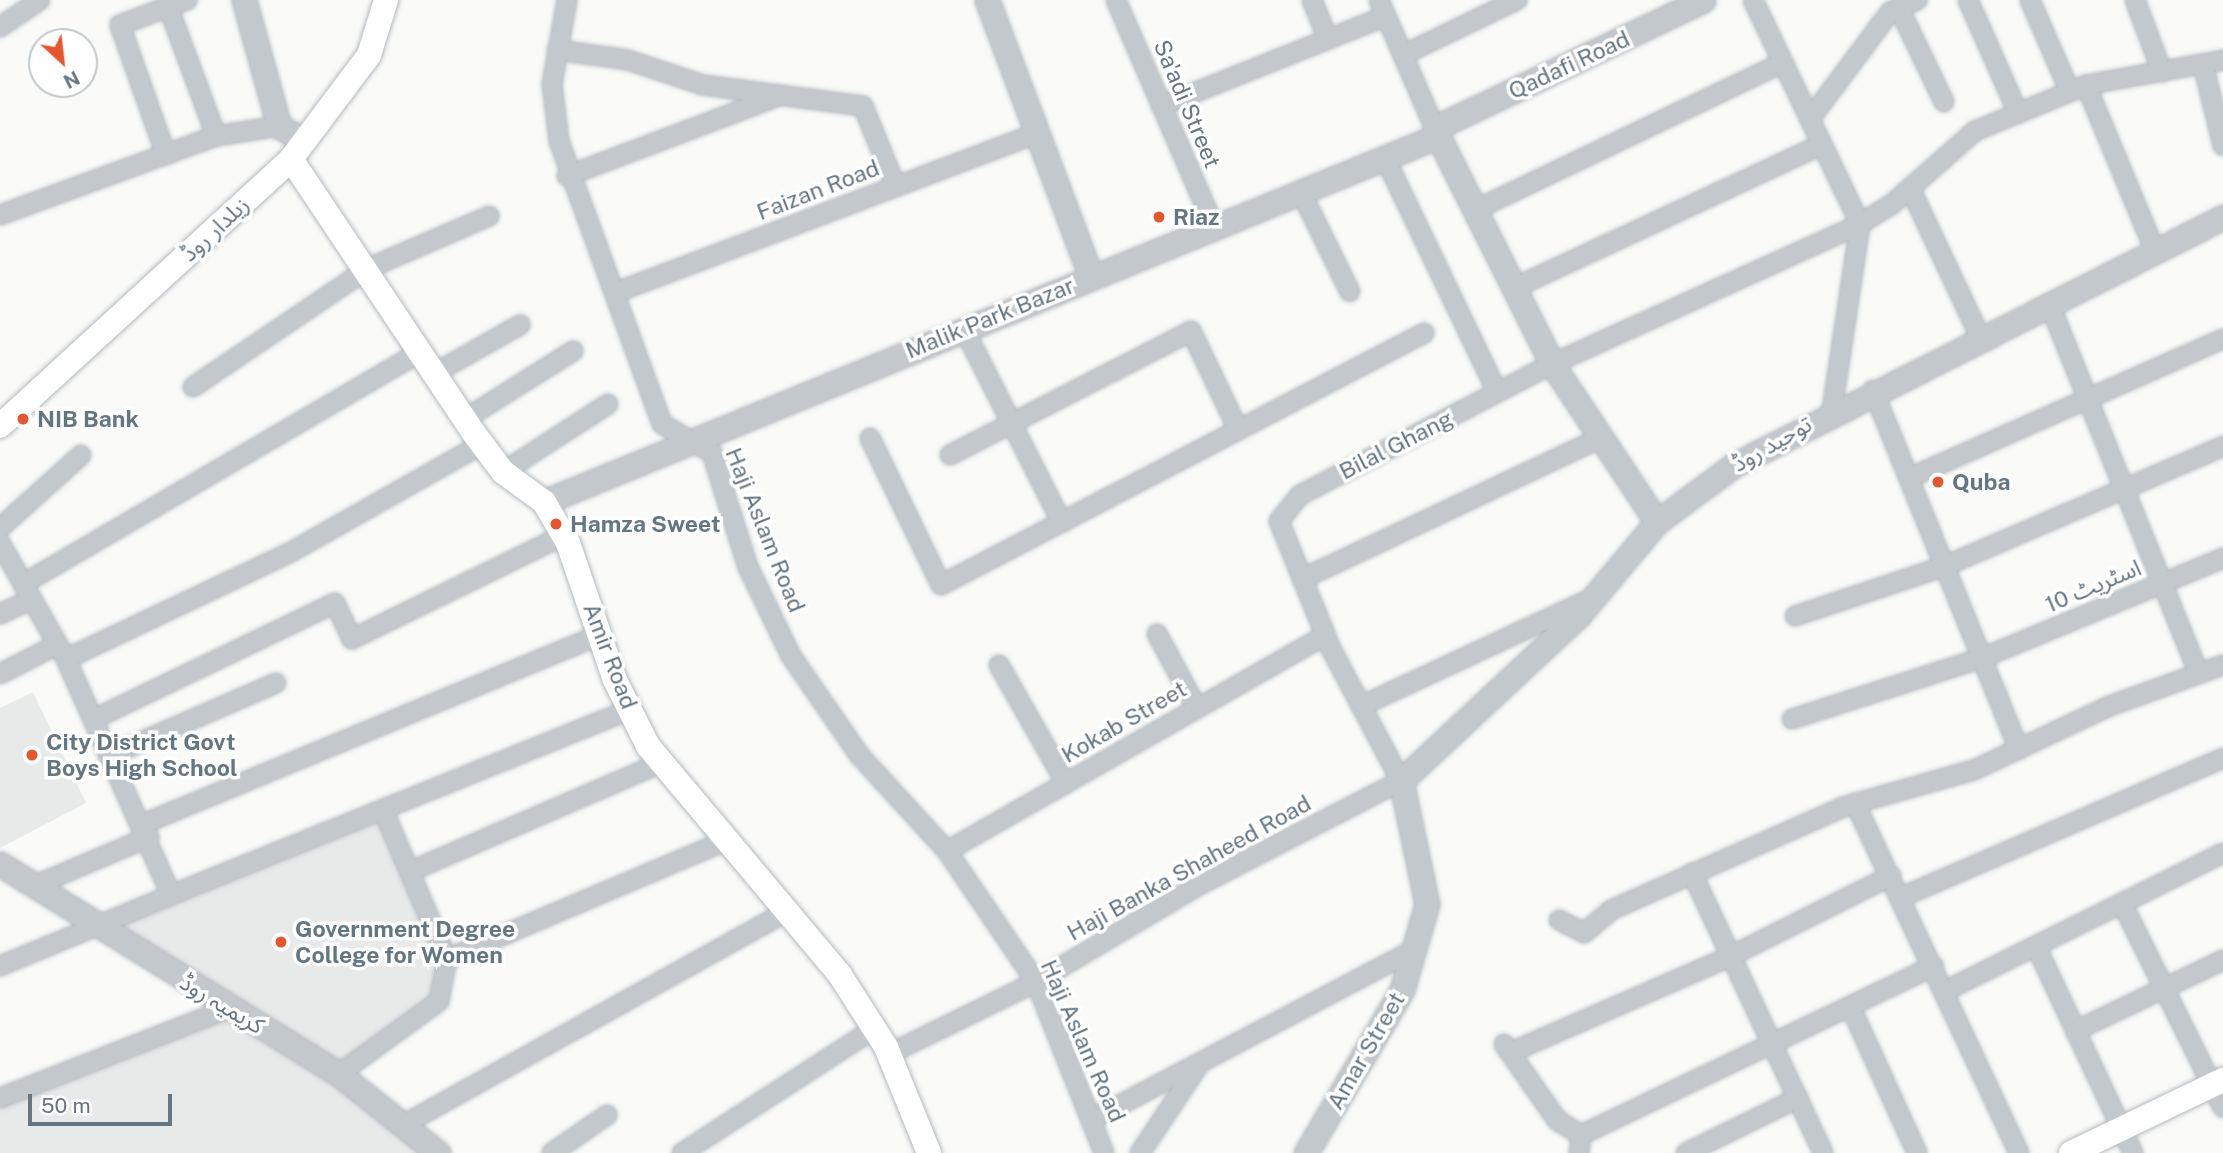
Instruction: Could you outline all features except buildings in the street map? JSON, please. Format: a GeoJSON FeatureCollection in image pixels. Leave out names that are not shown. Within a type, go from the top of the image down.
{"type":"FeatureCollection","features":[{"type":"Feature","properties":{"kind":"main road","name":"زیلدار روڈ"},"geometry":{"type":"LineString","coordinates":[[0,426],[298,150],[369,55],[386,0]]}},
{"type":"Feature","properties":{"kind":"main road","name":"Amir Road"},"geometry":{"type":"LineString","coordinates":[[298,150],[369,268],[482,444],[503,472],[544,502],[564,535],[630,710],[661,763],[725,841],[788,911],[874,1029],[889,1054],[929,1153]]}},
{"type":"Feature","properties":{"kind":"main road"},"geometry":{"type":"LineString","coordinates":[[2071,1153],[2121,1129],[2219,1091]]}},
{"type":"Feature","properties":{"kind":"street"},"geometry":{"type":"LineString","coordinates":[[0,27],[40,0]]}},
{"type":"Feature","properties":{"kind":"street"},"geometry":{"type":"LineString","coordinates":[[166,155],[120,25],[187,0]]}},
{"type":"Feature","properties":{"kind":"street"},"geometry":{"type":"LineString","coordinates":[[244,0],[279,126],[298,150]]}},
{"type":"Feature","properties":{"kind":"street","name":"Haji Aslam Road"},"geometry":{"type":"LineString","coordinates":[[566,0],[552,84],[567,176],[617,292],[662,424],[712,453],[748,566],[791,656],[860,756],[947,851],[1036,982],[1095,1118],[1104,1153]]}},
{"type":"Feature","properties":{"kind":"street"},"geometry":{"type":"LineString","coordinates":[[987,0],[1091,277]]}},
{"type":"Feature","properties":{"kind":"street","name":"Sa'adi Street"},"geometry":{"type":"LineString","coordinates":[[1116,0],[1214,227]]}},
{"type":"Feature","properties":{"kind":"street"},"geometry":{"type":"LineString","coordinates":[[1312,0],[1328,39]]}},
{"type":"Feature","properties":{"kind":"street"},"geometry":{"type":"LineString","coordinates":[[1403,55],[1517,0]]}},
{"type":"Feature","properties":{"kind":"street","name":"Qadafi Road"},"geometry":{"type":"LineString","coordinates":[[1436,132],[1703,0]]}},
{"type":"Feature","properties":{"kind":"street"},"geometry":{"type":"LineString","coordinates":[[1753,0],[1860,224],[1832,410]]}},
{"type":"Feature","properties":{"kind":"street"},"geometry":{"type":"LineString","coordinates":[[1810,119],[1847,64],[1899,8],[1917,0]]}},
{"type":"Feature","properties":{"kind":"street"},"geometry":{"type":"LineString","coordinates":[[1968,0],[2018,113]]}},
{"type":"Feature","properties":{"kind":"street"},"geometry":{"type":"LineString","coordinates":[[2030,0],[2078,89],[2155,251]]}},
{"type":"Feature","properties":{"kind":"street"},"geometry":{"type":"LineString","coordinates":[[2135,0],[2162,72]]}},
{"type":"Feature","properties":{"kind":"street"},"geometry":{"type":"LineString","coordinates":[[168,6],[216,136]]}},
{"type":"Feature","properties":{"kind":"street"},"geometry":{"type":"LineString","coordinates":[[1161,106],[1328,39],[1382,8],[1436,132],[1552,364],[1598,439],[1657,522]]}},
{"type":"Feature","properties":{"kind":"street"},"geometry":{"type":"LineString","coordinates":[[1899,8],[1944,102]]}},
{"type":"Feature","properties":{"kind":"street"},"geometry":{"type":"LineString","coordinates":[[557,50],[779,96],[868,109],[896,187]]}},
{"type":"Feature","properties":{"kind":"street","name":"Bilal Ghang"},"geometry":{"type":"LineString","coordinates":[[1401,782],[1325,635],[1279,521],[1300,495],[1552,364],[1860,224],[1910,188],[1975,131],[2078,89],[2223,61]]}},
{"type":"Feature","properties":{"kind":"street"},"geometry":{"type":"LineString","coordinates":[[1475,210],[1782,63]]}},
{"type":"Feature","properties":{"kind":"street"},"geometry":{"type":"LineString","coordinates":[[2203,64],[2223,146]]}},
{"type":"Feature","properties":{"kind":"street"},"geometry":{"type":"LineString","coordinates":[[567,176],[779,96]]}},
{"type":"Feature","properties":{"kind":"street"},"geometry":{"type":"LineString","coordinates":[[3,208],[216,136],[279,126]]}},
{"type":"Feature","properties":{"kind":"street","name":"Malik Park Bazar"},"geometry":{"type":"LineString","coordinates":[[544,502],[692,439],[1385,158],[1436,132]]}},
{"type":"Feature","properties":{"kind":"street","name":"Faizan Road"},"geometry":{"type":"LineString","coordinates":[[617,292],[1037,133]]}},
{"type":"Feature","properties":{"kind":"street"},"geometry":{"type":"LineString","coordinates":[[1514,288],[1821,145]]}},
{"type":"Feature","properties":{"kind":"street"},"geometry":{"type":"LineString","coordinates":[[1385,158],[1497,392]]}},
{"type":"Feature","properties":{"kind":"street"},"geometry":{"type":"LineString","coordinates":[[1910,188],[1980,337]]}},
{"type":"Feature","properties":{"kind":"street"},"geometry":{"type":"LineString","coordinates":[[1301,192],[1350,292]]}},
{"type":"Feature","properties":{"kind":"street"},"geometry":{"type":"LineString","coordinates":[[193,387],[369,268],[489,216]]}},
{"type":"Feature","properties":{"kind":"street","name":"توحید روڈ"},"geometry":{"type":"LineString","coordinates":[[1401,782],[1593,598],[1657,522],[1734,464],[1832,410],[2223,217]]}},
{"type":"Feature","properties":{"kind":"street"},"geometry":{"type":"LineString","coordinates":[[2049,303],[2160,584],[2199,674]]}},
{"type":"Feature","properties":{"kind":"street"},"geometry":{"type":"LineString","coordinates":[[435,373],[520,325]]}},
{"type":"Feature","properties":{"kind":"street"},"geometry":{"type":"LineString","coordinates":[[964,329],[1062,523]]}},
{"type":"Feature","properties":{"kind":"street"},"geometry":{"type":"LineString","coordinates":[[950,455],[1191,331],[1238,429]]}},
{"type":"Feature","properties":{"kind":"street"},"geometry":{"type":"LineString","coordinates":[[870,438],[941,585],[1424,333]]}},
{"type":"Feature","properties":{"kind":"street"},"geometry":{"type":"LineString","coordinates":[[1909,478],[2223,339]]}},
{"type":"Feature","properties":{"kind":"street"},"geometry":{"type":"LineString","coordinates":[[0,614],[28,591],[422,351]]}},
{"type":"Feature","properties":{"kind":"street"},"geometry":{"type":"LineString","coordinates":[[465,419],[573,351]]}},
{"type":"Feature","properties":{"kind":"street"},"geometry":{"type":"LineString","coordinates":[[1873,390],[2019,749]]}},
{"type":"Feature","properties":{"kind":"street"},"geometry":{"type":"LineString","coordinates":[[503,472],[608,404]]}},
{"type":"Feature","properties":{"kind":"street"},"geometry":{"type":"LineString","coordinates":[[1302,579],[1598,439]]}},
{"type":"Feature","properties":{"kind":"street"},"geometry":{"type":"LineString","coordinates":[[0,674],[62,651],[291,552],[482,444]]}},
{"type":"Feature","properties":{"kind":"street"},"geometry":{"type":"LineString","coordinates":[[1795,616],[1945,566],[2223,446]]}},
{"type":"Feature","properties":{"kind":"street"},"geometry":{"type":"LineString","coordinates":[[0,528],[81,455]]}},
{"type":"Feature","properties":{"kind":"street"},"geometry":{"type":"LineString","coordinates":[[94,719],[335,603],[352,639],[564,535]]}},
{"type":"Feature","properties":{"kind":"street"},"geometry":{"type":"LineString","coordinates":[[0,543],[62,651],[146,831],[171,895]]}},
{"type":"Feature","properties":{"kind":"street","name":"اسٹریٹ 10"},"geometry":{"type":"LineString","coordinates":[[1792,719],[1982,658],[2223,558]]}},
{"type":"Feature","properties":{"kind":"street"},"geometry":{"type":"LineString","coordinates":[[1361,706],[1593,598]]}},
{"type":"Feature","properties":{"kind":"street"},"geometry":{"type":"LineString","coordinates":[[1157,634],[1197,708]]}},
{"type":"Feature","properties":{"kind":"street"},"geometry":{"type":"LineString","coordinates":[[36,886],[146,831],[600,635]]}},
{"type":"Feature","properties":{"kind":"street","name":"Kokab Street"},"geometry":{"type":"LineString","coordinates":[[947,851],[1325,635]]}},
{"type":"Feature","properties":{"kind":"street"},"geometry":{"type":"LineString","coordinates":[[999,665],[1066,783]]}},
{"type":"Feature","properties":{"kind":"street"},"geometry":{"type":"LineString","coordinates":[[1559,920],[1584,933],[1611,910],[1855,803],[1974,770],[2107,707],[2223,665]]}},
{"type":"Feature","properties":{"kind":"street"},"geometry":{"type":"LineString","coordinates":[[111,755],[276,683]]}},
{"type":"Feature","properties":{"kind":"street"},"geometry":{"type":"LineString","coordinates":[[0,966],[630,710]]}},
{"type":"Feature","properties":{"kind":"street"},"geometry":{"type":"LineString","coordinates":[[1902,897],[2223,758]]}},
{"type":"Feature","properties":{"kind":"street"},"geometry":{"type":"LineString","coordinates":[[411,871],[661,763]]}},
{"type":"Feature","properties":{"kind":"street","name":"Amar Street"},"geometry":{"type":"LineString","coordinates":[[1306,1153],[1402,990],[1427,904],[1401,782]]}},
{"type":"Feature","properties":{"kind":"street","name":"Haji Banka Shaheed Road"},"geometry":{"type":"LineString","coordinates":[[889,1054],[1036,982],[1203,883],[1401,782]]}},
{"type":"Feature","properties":{"kind":"street"},"geometry":{"type":"LineString","coordinates":[[1855,803],[1902,897],[2019,1153]]}},
{"type":"Feature","properties":{"kind":"street"},"geometry":{"type":"LineString","coordinates":[[339,1074],[439,1001],[447,959],[383,810]]}},
{"type":"Feature","properties":{"kind":"street"},"geometry":{"type":"LineString","coordinates":[[447,959],[725,841]]}},
{"type":"Feature","properties":{"kind":"street"},"geometry":{"type":"LineString","coordinates":[[1945,991],[2223,853]]}},
{"type":"Feature","properties":{"kind":"street","name":"کریمیہ روڈ"},"geometry":{"type":"LineString","coordinates":[[0,864],[95,926],[339,1074],[438,1153]]}},
{"type":"Feature","properties":{"kind":"street"},"geometry":{"type":"LineString","coordinates":[[1692,873],[1823,1153]]}},
{"type":"Feature","properties":{"kind":"street"},"geometry":{"type":"LineString","coordinates":[[1581,1135],[1558,1119],[1509,1047],[1731,956],[1891,876]]}},
{"type":"Feature","properties":{"kind":"street"},"geometry":{"type":"LineString","coordinates":[[2122,903],[2219,1091]]}},
{"type":"Feature","properties":{"kind":"street"},"geometry":{"type":"LineString","coordinates":[[403,1125],[788,911]]}},
{"type":"Feature","properties":{"kind":"street"},"geometry":{"type":"LineString","coordinates":[[2036,946],[2133,1153]]}},
{"type":"Feature","properties":{"kind":"street"},"geometry":{"type":"LineString","coordinates":[[1095,1118],[1414,950]]}},
{"type":"Feature","properties":{"kind":"street"},"geometry":{"type":"LineString","coordinates":[[2075,1031],[2223,960]]}},
{"type":"Feature","properties":{"kind":"street"},"geometry":{"type":"LineString","coordinates":[[1581,1135],[1773,1046],[1934,966]]}},
{"type":"Feature","properties":{"kind":"street"},"geometry":{"type":"LineString","coordinates":[[1851,1008],[1917,1153]]}},
{"type":"Feature","properties":{"kind":"street"},"geometry":{"type":"LineString","coordinates":[[0,1098],[230,1009]]}},
{"type":"Feature","properties":{"kind":"street"},"geometry":{"type":"LineString","coordinates":[[681,1153],[874,1029]]}},
{"type":"Feature","properties":{"kind":"street"},"geometry":{"type":"LineString","coordinates":[[1140,1153],[1200,1063]]}},
{"type":"Feature","properties":{"kind":"street"},"geometry":{"type":"LineString","coordinates":[[1686,1153],[1798,1098]]}},
{"type":"Feature","properties":{"kind":"street"},"geometry":{"type":"LineString","coordinates":[[552,1153],[607,1115]]}},
{"type":"Feature","properties":{"kind":"street"},"geometry":{"type":"LineString","coordinates":[[1579,1153],[1581,1135]]}},
{"type":"Feature","properties":{"kind":"shaded area","name":"City District Govt Boys High School"},"geometry":{"type":"Polygon","coordinates":[[[33,692],[86,803],[0,848],[0,708],[33,692]]]}},
{"type":"Feature","properties":{"kind":"shaded area"},"geometry":{"type":"Polygon","coordinates":[[[383,810],[447,959],[439,1001],[339,1074],[438,1153],[0,1153],[0,1093],[230,1009],[95,926],[383,810]]]}},
{"type":"Feature","properties":{"kind":"place","name":"Riaz"},"geometry":{"type":"Point","coordinates":[1159,217]}},
{"type":"Feature","properties":{"kind":"place","name":"NIB Bank"},"geometry":{"type":"Point","coordinates":[23,419]}},
{"type":"Feature","properties":{"kind":"place","name":"Quba"},"geometry":{"type":"Point","coordinates":[1938,482]}},
{"type":"Feature","properties":{"kind":"place","name":"Hamza Sweet"},"geometry":{"type":"Point","coordinates":[556,524]}},
{"type":"Feature","properties":{"kind":"place","name":"City District Govt Boys High School"},"geometry":{"type":"Point","coordinates":[32,755]}},
{"type":"Feature","properties":{"kind":"place","name":"Government Degree College for Women"},"geometry":{"type":"Point","coordinates":[281,942]}}]}
